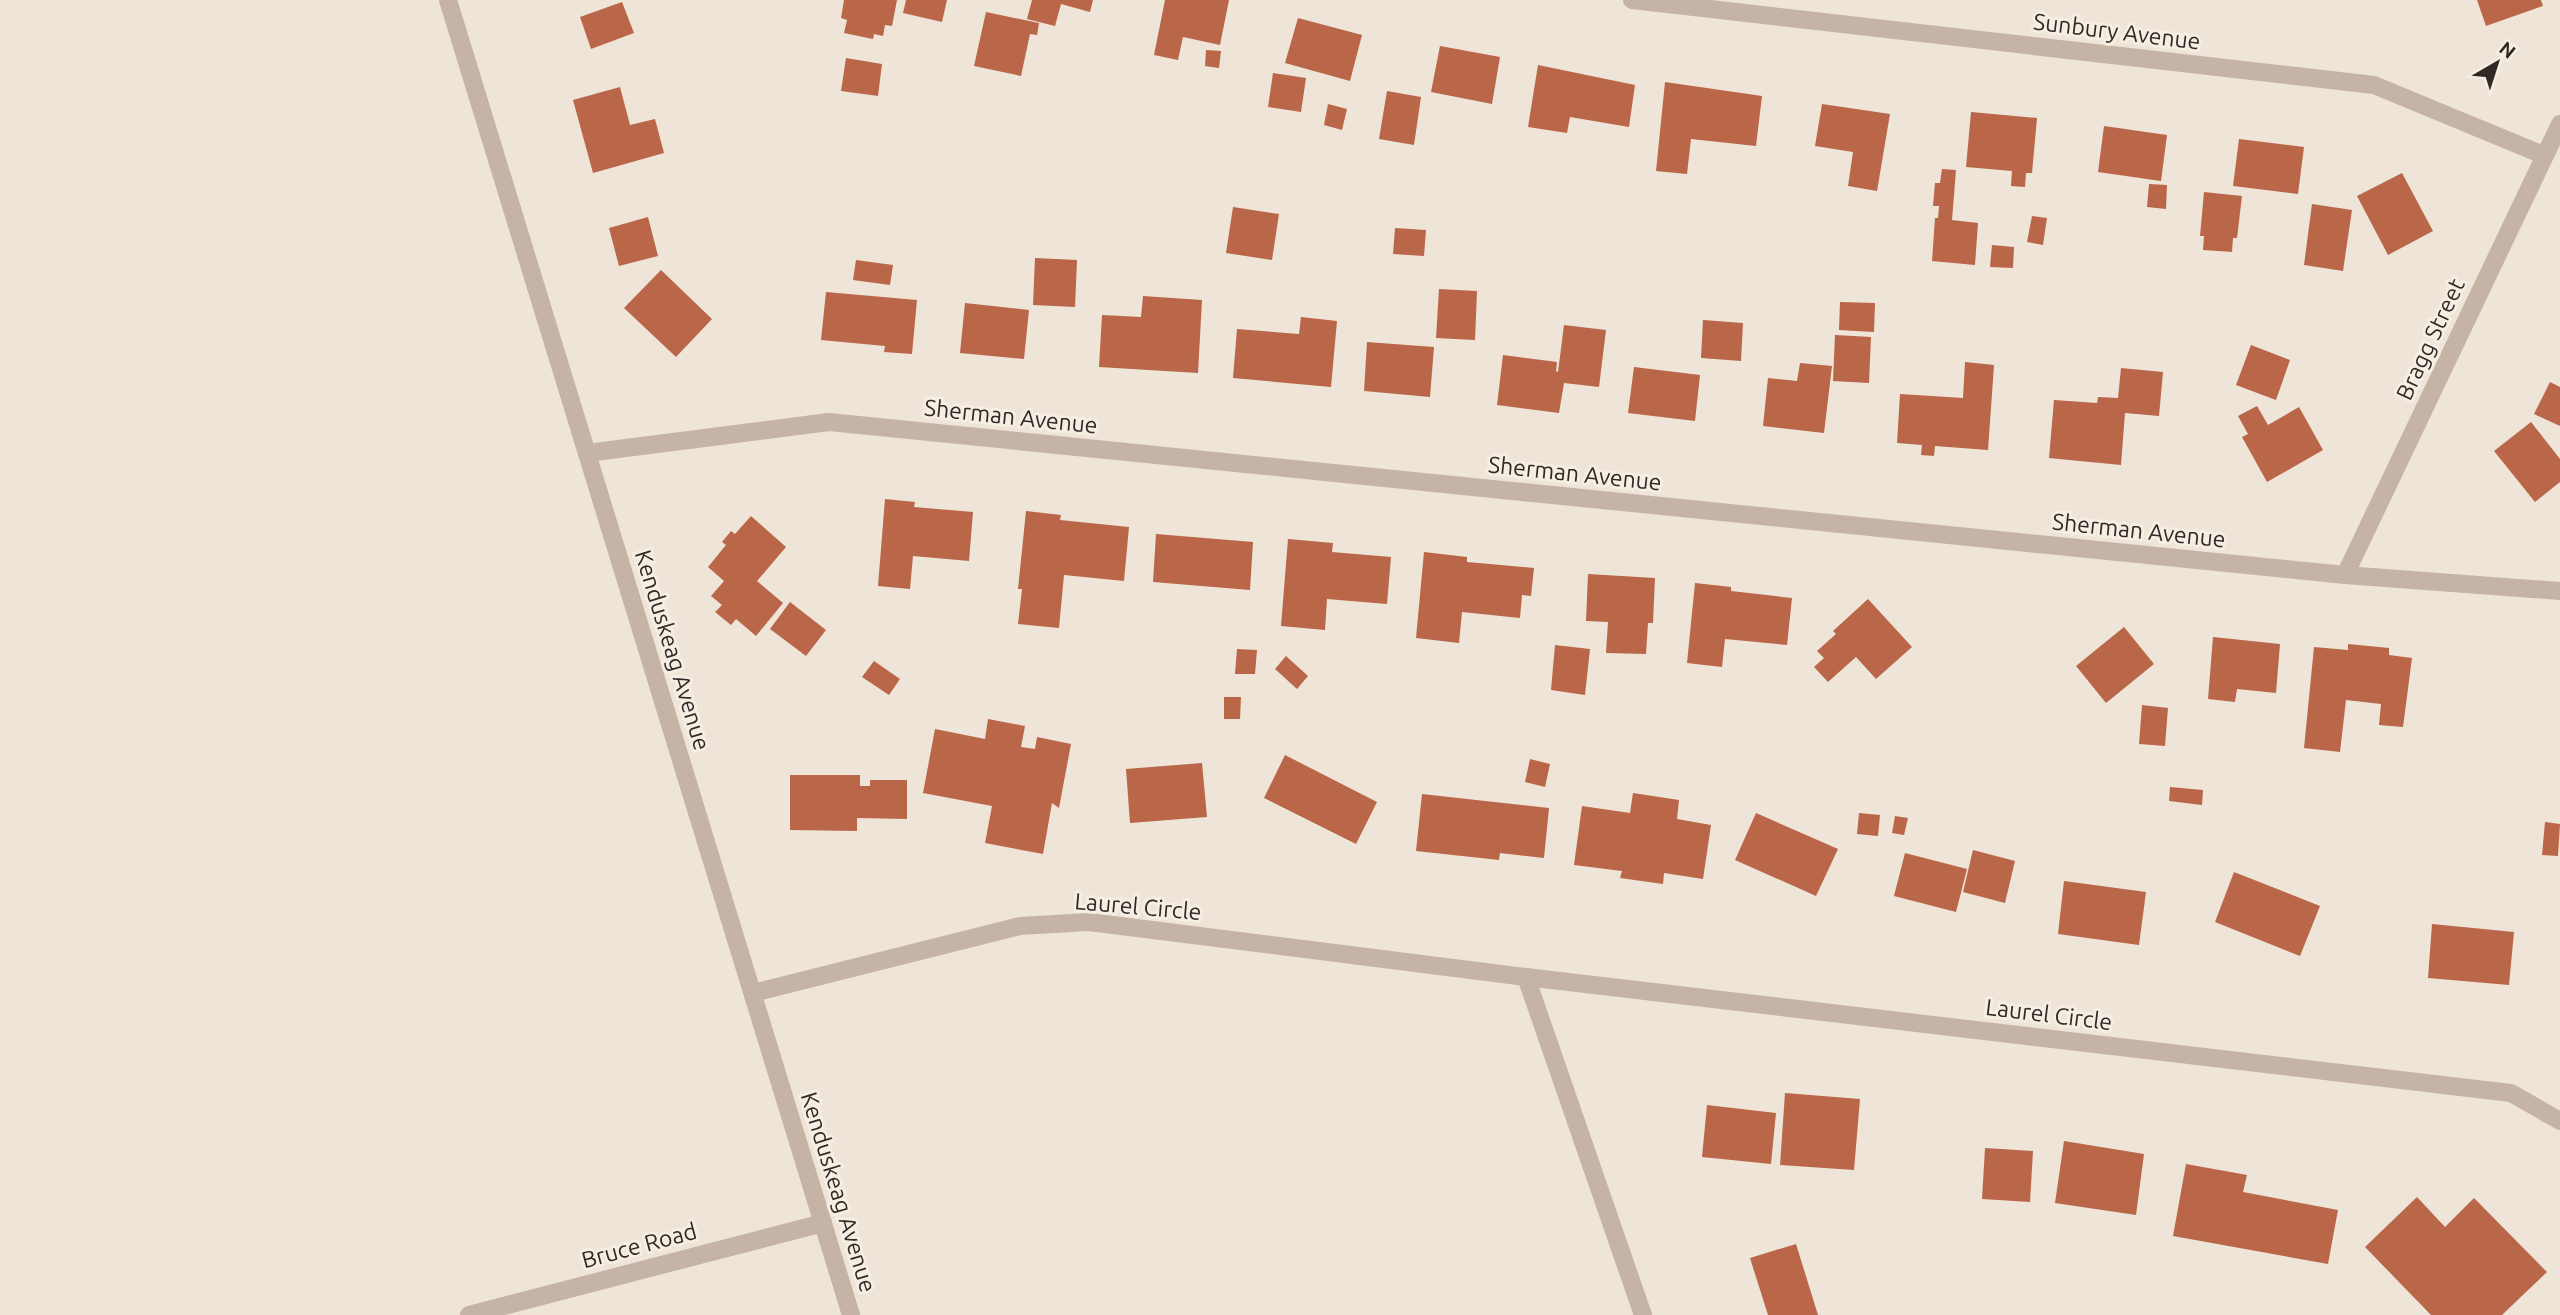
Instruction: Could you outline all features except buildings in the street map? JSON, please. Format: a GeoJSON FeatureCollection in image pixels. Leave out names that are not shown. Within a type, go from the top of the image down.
{"type":"FeatureCollection","features":[{"type":"Feature","properties":{"kind":"street","name":"Kenduskeag Avenue"},"geometry":{"type":"LineString","coordinates":[[447,0],[851,1315]]}},
{"type":"Feature","properties":{"kind":"street","name":"Sunbury Avenue"},"geometry":{"type":"LineString","coordinates":[[1632,0],[2374,85],[2543,156]]}},
{"type":"Feature","properties":{"kind":"street","name":"Bragg Street"},"geometry":{"type":"LineString","coordinates":[[2345,575],[2560,124]]}},
{"type":"Feature","properties":{"kind":"street","name":"Sherman Avenue"},"geometry":{"type":"LineString","coordinates":[[587,453],[829,422],[2345,575],[2560,591]]}},
{"type":"Feature","properties":{"kind":"street","name":"Laurel Circle"},"geometry":{"type":"LineString","coordinates":[[753,993],[1020,926],[1090,922],[1525,977],[2511,1093],[2560,1121]]}},
{"type":"Feature","properties":{"kind":"street"},"geometry":{"type":"LineString","coordinates":[[1525,977],[1643,1315]]}},
{"type":"Feature","properties":{"kind":"street","name":"Bruce Road"},"geometry":{"type":"LineString","coordinates":[[469,1315],[823,1223]]}}]}
